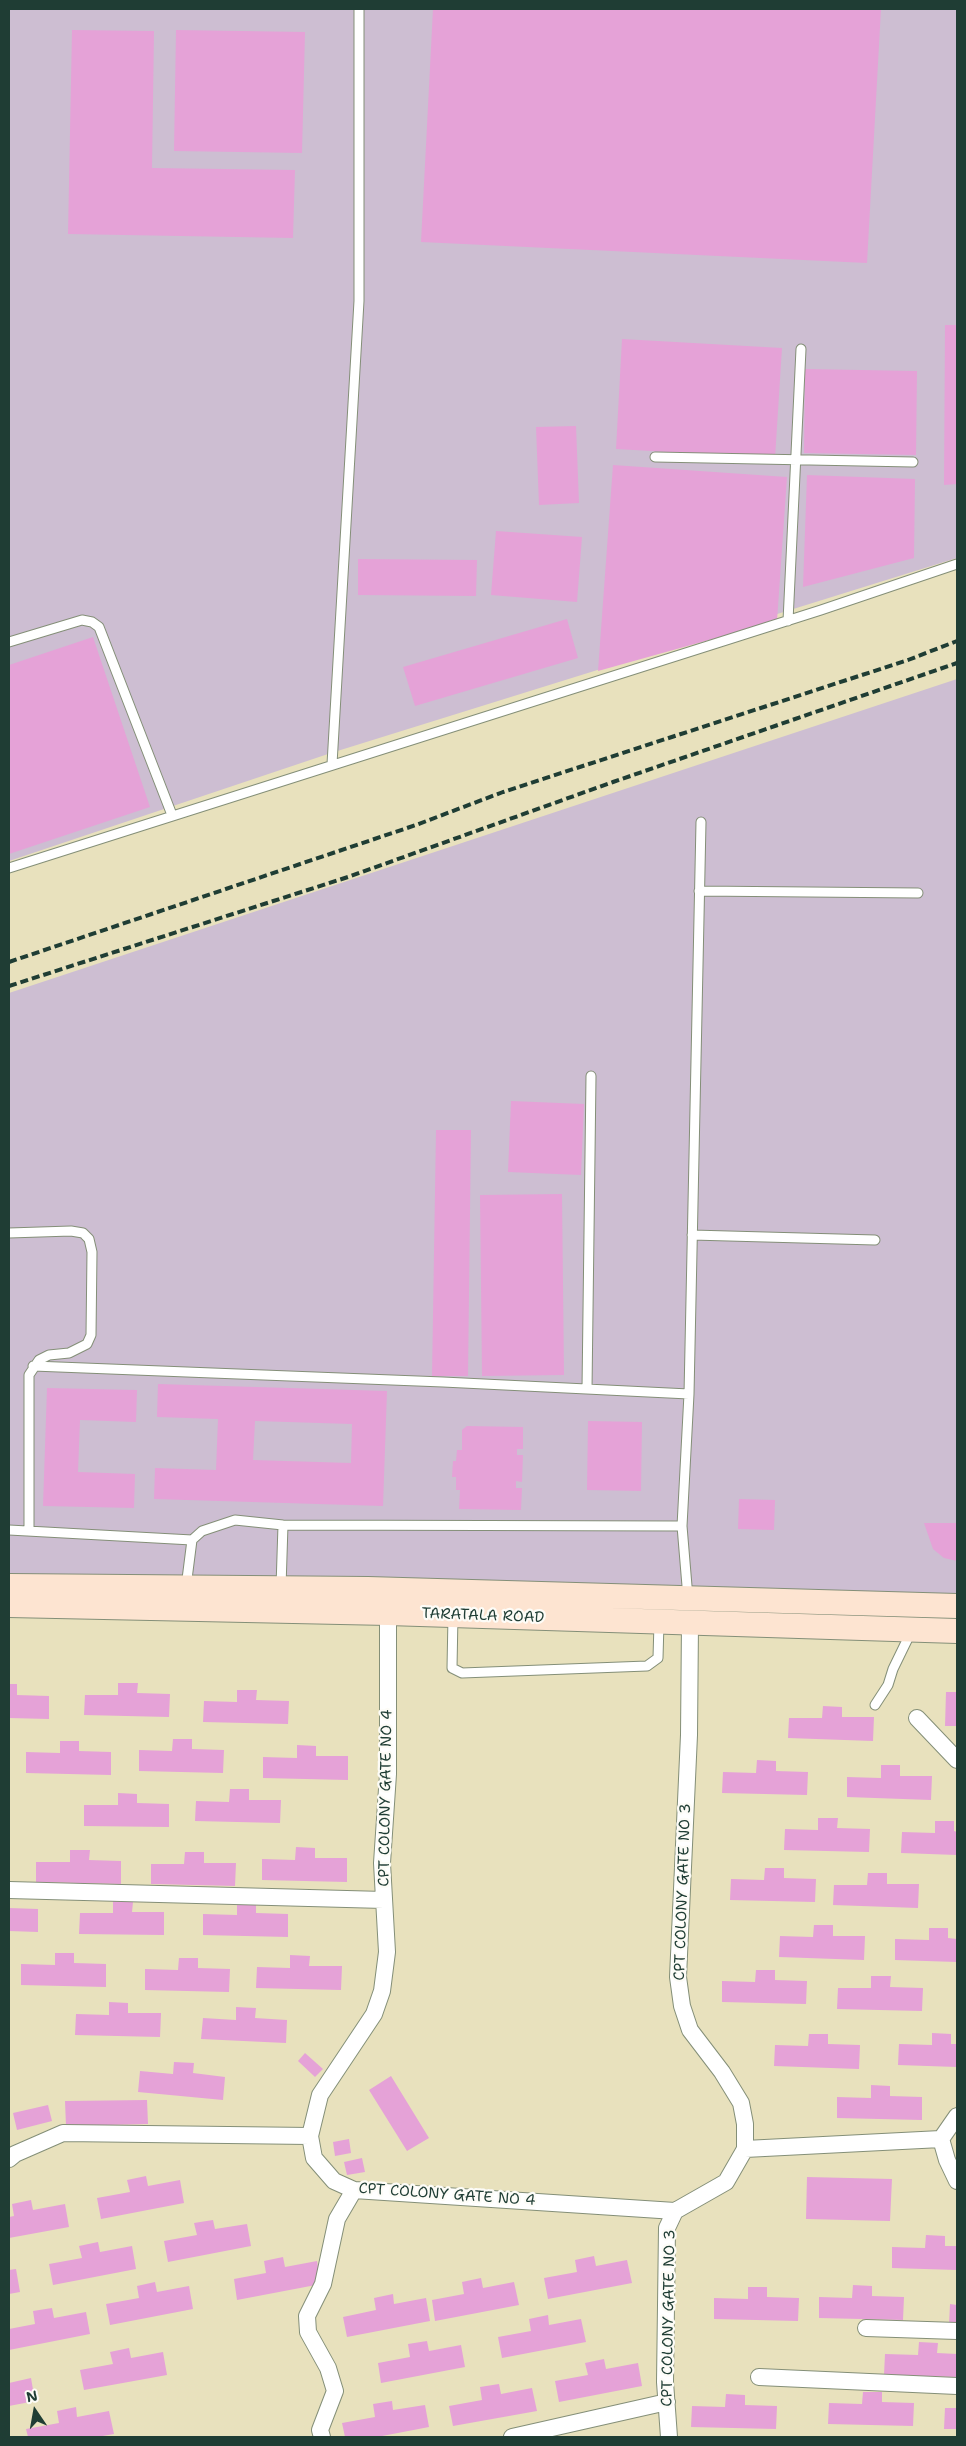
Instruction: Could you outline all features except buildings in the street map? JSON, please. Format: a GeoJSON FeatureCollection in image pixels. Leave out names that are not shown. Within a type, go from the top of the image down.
{"type":"FeatureCollection","features":[{"type":"Feature","properties":{"kind":"main road"},"geometry":{"type":"LineString","coordinates":[[9,1586],[185,1598],[281,1600],[688,1598],[957,1606]]}},
{"type":"Feature","properties":{"kind":"main road"},"geometry":{"type":"LineString","coordinates":[[9,1605],[185,1598]]}},
{"type":"Feature","properties":{"kind":"main road","name":"TARATALA ROAD"},"geometry":{"type":"LineString","coordinates":[[281,1600],[388,1613],[957,1631]]}},
{"type":"Feature","properties":{"kind":"street","name":"CPT COLONY GATE NO 4"},"geometry":{"type":"LineString","coordinates":[[388,1613],[388,1774],[382,1863],[386,1952],[382,1991],[374,2014],[320,2095],[310,2136],[314,2158],[334,2181],[354,2190],[675,2211]]}},
{"type":"Feature","properties":{"kind":"street","name":"CPT COLONY GATE NO 3"},"geometry":{"type":"LineString","coordinates":[[669,2437],[667,2402],[667,2228],[675,2211],[726,2182],[745,2149],[745,2124],[740,2103],[722,2072],[690,2030],[682,2006],[678,1977],[689,1735],[690,1623]]}},
{"type":"Feature","properties":{"kind":"street"},"geometry":{"type":"LineString","coordinates":[[917,1718],[957,1760]]}},
{"type":"Feature","properties":{"kind":"street"},"geometry":{"type":"LineString","coordinates":[[9,1890],[384,1900]]}},
{"type":"Feature","properties":{"kind":"street"},"geometry":{"type":"LineString","coordinates":[[957,2116],[941,2139],[946,2160],[957,2181]]}},
{"type":"Feature","properties":{"kind":"street"},"geometry":{"type":"LineString","coordinates":[[9,2159],[15,2154],[63,2133],[310,2136]]}},
{"type":"Feature","properties":{"kind":"street"},"geometry":{"type":"LineString","coordinates":[[745,2149],[941,2139]]}},
{"type":"Feature","properties":{"kind":"street"},"geometry":{"type":"LineString","coordinates":[[322,2437],[320,2430],[335,2391],[328,2368],[308,2332],[307,2316],[325,2277],[329,2248],[337,2219],[354,2190]]}},
{"type":"Feature","properties":{"kind":"street"},"geometry":{"type":"LineString","coordinates":[[866,2328],[957,2331]]}},
{"type":"Feature","properties":{"kind":"street"},"geometry":{"type":"LineString","coordinates":[[759,2377],[957,2386]]}},
{"type":"Feature","properties":{"kind":"street"},"geometry":{"type":"LineString","coordinates":[[512,2437],[667,2402]]}},
{"type":"Feature","properties":{"kind":"lane"},"geometry":{"type":"LineString","coordinates":[[332,764],[359,301],[359,9]]}},
{"type":"Feature","properties":{"kind":"lane"},"geometry":{"type":"LineString","coordinates":[[788,621],[801,349]]}},
{"type":"Feature","properties":{"kind":"lane"},"geometry":{"type":"LineString","coordinates":[[655,457],[913,462]]}},
{"type":"Feature","properties":{"kind":"lane"},"geometry":{"type":"LineString","coordinates":[[9,868],[332,764],[788,621],[957,564]]}},
{"type":"Feature","properties":{"kind":"lane"},"geometry":{"type":"LineString","coordinates":[[9,642],[82,620],[99,627],[172,816]]}},
{"type":"Feature","properties":{"kind":"lane"},"geometry":{"type":"LineString","coordinates":[[688,1598],[682,1526],[689,1394],[701,822]]}},
{"type":"Feature","properties":{"kind":"lane"},"geometry":{"type":"LineString","coordinates":[[700,891],[918,893]]}},
{"type":"Feature","properties":{"kind":"lane"},"geometry":{"type":"LineString","coordinates":[[587,1389],[590,1076]]}},
{"type":"Feature","properties":{"kind":"lane"},"geometry":{"type":"LineString","coordinates":[[9,1233],[72,1231],[83,1234],[89,1239],[92,1252],[91,1335],[87,1344],[69,1353],[49,1355],[39,1360],[33,1366],[28,1387],[29,1530]]}},
{"type":"Feature","properties":{"kind":"lane"},"geometry":{"type":"LineString","coordinates":[[692,1235],[875,1240]]}},
{"type":"Feature","properties":{"kind":"lane"},"geometry":{"type":"LineString","coordinates":[[33,1366],[689,1394]]}},
{"type":"Feature","properties":{"kind":"lane"},"geometry":{"type":"LineString","coordinates":[[185,1598],[192,1540],[202,1531],[235,1520],[283,1525],[682,1526]]}},
{"type":"Feature","properties":{"kind":"lane"},"geometry":{"type":"LineString","coordinates":[[281,1600],[283,1525]]}},
{"type":"Feature","properties":{"kind":"lane"},"geometry":{"type":"LineString","coordinates":[[9,1530],[192,1540]]}},
{"type":"Feature","properties":{"kind":"lane"},"geometry":{"type":"LineString","coordinates":[[453,1615],[452,1668],[462,1673],[646,1666],[658,1658],[659,1622]]}},
{"type":"Feature","properties":{"kind":"lane"},"geometry":{"type":"LineString","coordinates":[[875,1705],[888,1685],[893,1669],[912,1629]]}},
{"type":"Feature","properties":{"kind":"shaded area"},"geometry":{"type":"Polygon","coordinates":[[[9,9],[957,9],[957,558],[331,753],[9,861],[9,9]]]}},
{"type":"Feature","properties":{"kind":"shaded area"},"geometry":{"type":"Polygon","coordinates":[[[957,679],[957,1594],[9,1577],[9,993],[957,679]]]}},
{"type":"Feature","properties":{"kind":"railway"},"geometry":{"type":"LineString","coordinates":[[9,962],[416,825],[503,792],[908,660],[957,641]]}},
{"type":"Feature","properties":{"kind":"railway"},"geometry":{"type":"LineString","coordinates":[[9,986],[348,877],[613,782],[957,663]]}}]}
